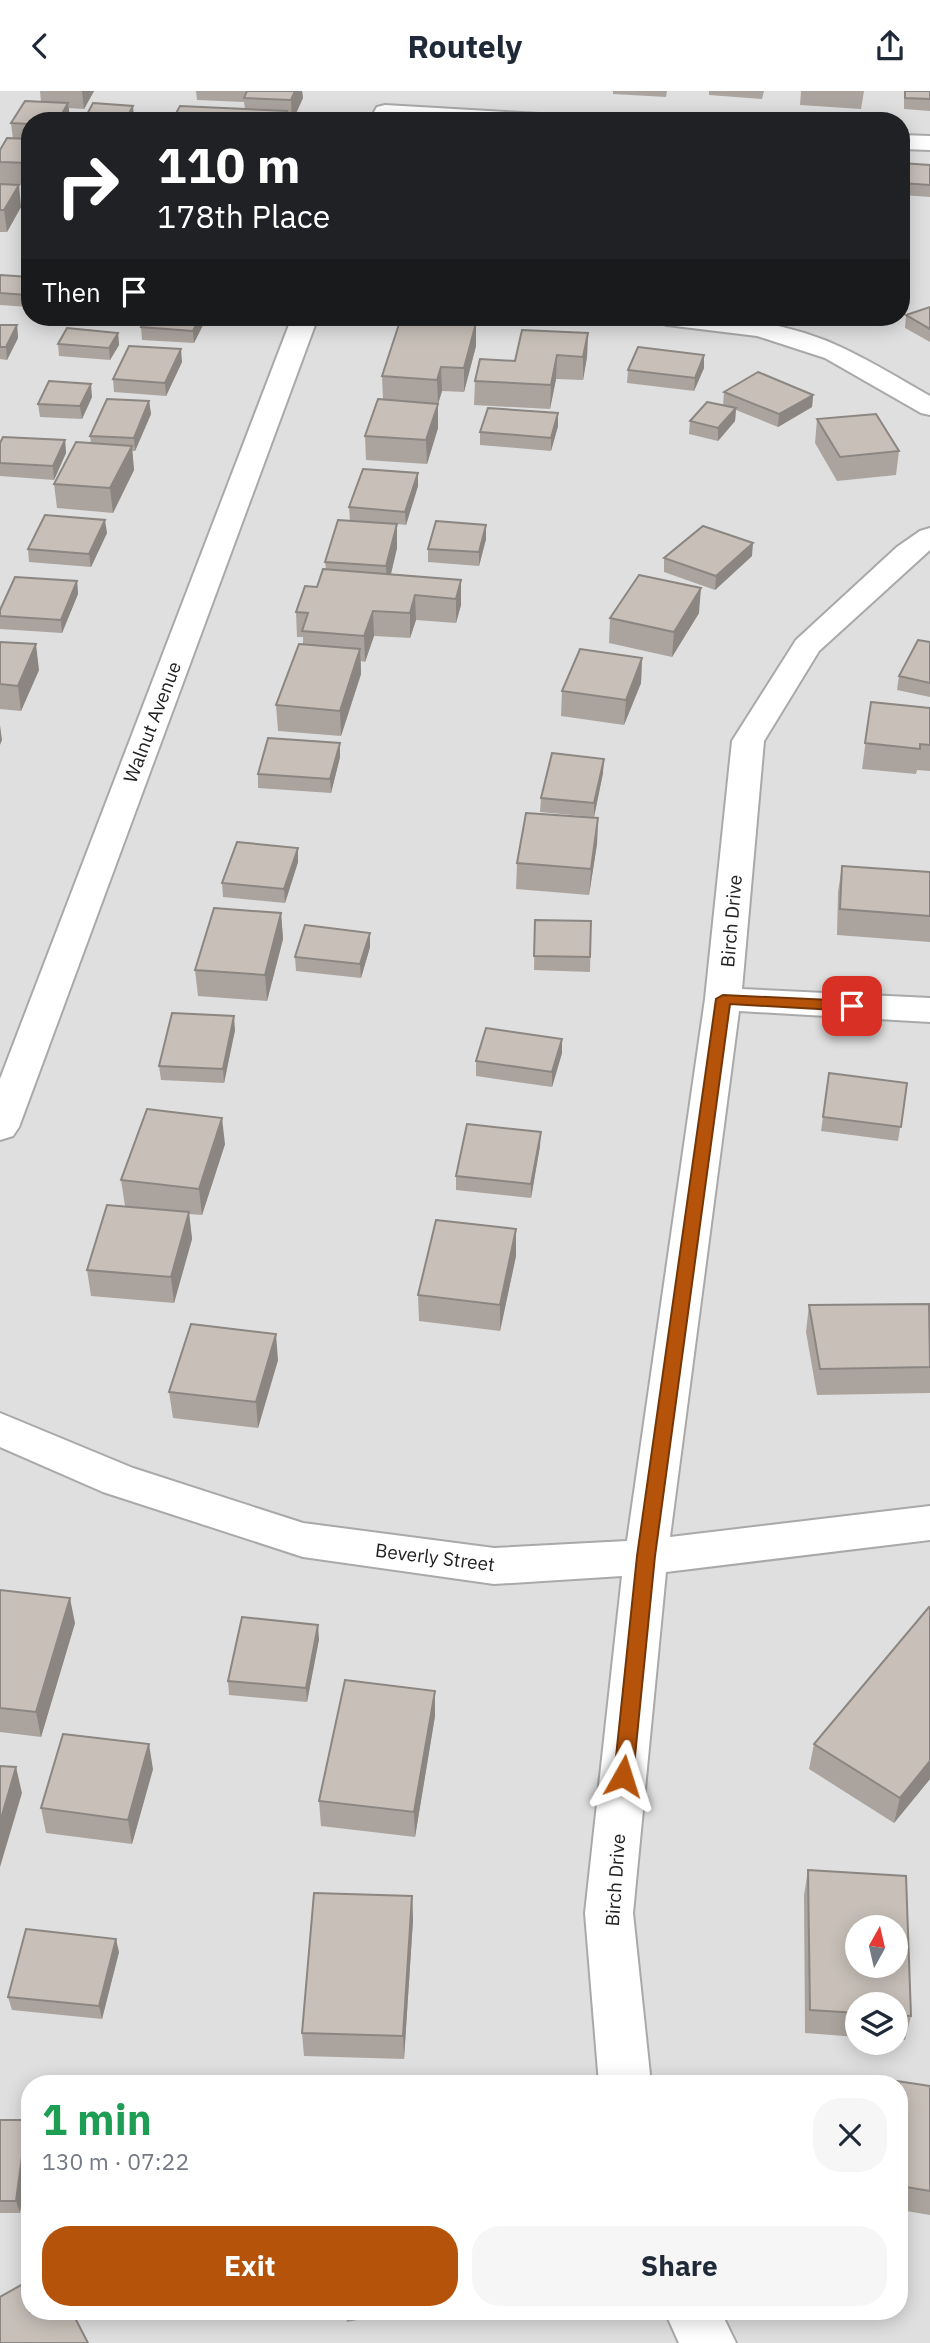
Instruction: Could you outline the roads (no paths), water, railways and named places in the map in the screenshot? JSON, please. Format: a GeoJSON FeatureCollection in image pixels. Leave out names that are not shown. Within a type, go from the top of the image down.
{"type":"FeatureCollection","features":[{"type":"Feature","properties":{"kind":"street"},"geometry":{"type":"LineString","coordinates":[[387,108],[434,112]]}},
{"type":"Feature","properties":{"kind":"street"},"geometry":{"type":"LineString","coordinates":[[910,142],[930,143]]}},
{"type":"Feature","properties":{"kind":"street","name":"Walnut Avenue"},"geometry":{"type":"LineString","coordinates":[[0,1127],[302,326]]}},
{"type":"Feature","properties":{"kind":"street"},"geometry":{"type":"LineString","coordinates":[[738,326],[761,329],[834,353],[930,407]]}},
{"type":"Feature","properties":{"kind":"street","name":"Birch Drive"},"geometry":{"type":"LineString","coordinates":[[624,2075],[609,1913],[646,1556],[723,999],[748,741],[807,646],[907,553],[930,537]]}},
{"type":"Feature","properties":{"kind":"street"},"geometry":{"type":"LineString","coordinates":[[723,999],[930,1010]]}},
{"type":"Feature","properties":{"kind":"street","name":"Beverly Street"},"geometry":{"type":"LineString","coordinates":[[0,1429],[118,1481],[303,1540],[494,1566],[646,1556],[930,1523]]}},
{"type":"Feature","properties":{"kind":"street"},"geometry":{"type":"LineString","coordinates":[[696,2320],[709,2343]]}}]}
